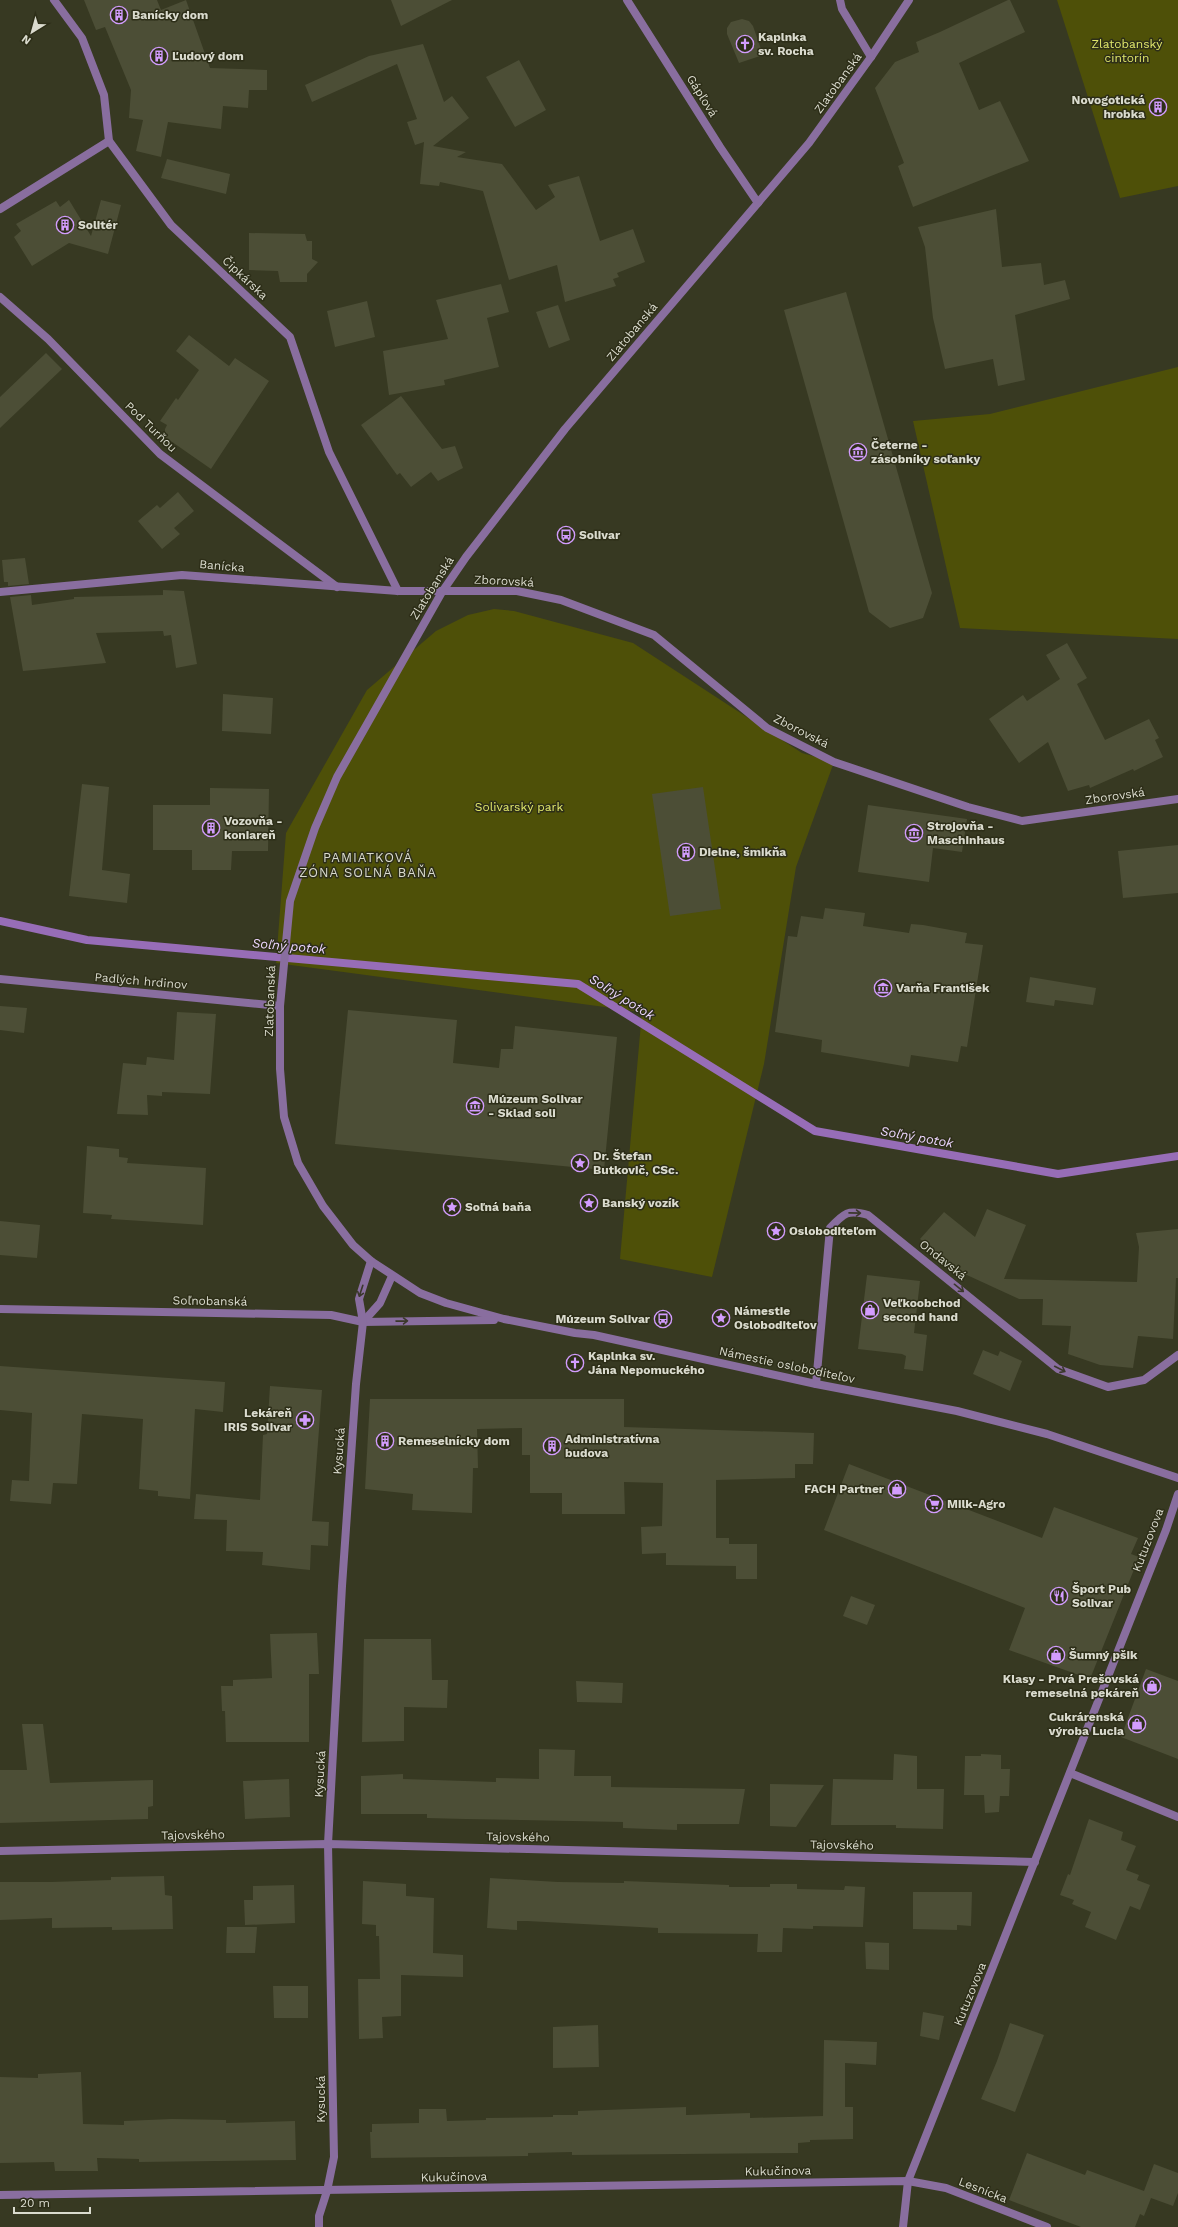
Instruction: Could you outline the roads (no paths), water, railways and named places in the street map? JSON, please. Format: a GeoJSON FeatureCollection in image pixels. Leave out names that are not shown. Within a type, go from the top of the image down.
{"type":"FeatureCollection","features":[{"type":"Feature","properties":{"kind":"street","name":"Čipkárska"},"geometry":{"type":"LineString","coordinates":[[54,0],[82,38],[104,95],[109,140],[171,225],[290,336],[329,452],[398,591]]}},
{"type":"Feature","properties":{"kind":"street","name":"Gápľová"},"geometry":{"type":"LineString","coordinates":[[627,0],[720,147],[758,203]]}},
{"type":"Feature","properties":{"kind":"street"},"geometry":{"type":"LineString","coordinates":[[840,0],[846,15],[871,57]]}},
{"type":"Feature","properties":{"kind":"street","name":"Zlatobanská"},"geometry":{"type":"LineString","coordinates":[[392,1276],[371,1261],[354,1246],[323,1206],[298,1163],[284,1117],[280,1070],[280,1006],[281,979],[288,910],[315,828],[337,777],[442,592],[489,525],[565,429],[809,143],[871,57],[909,0]]}},
{"type":"Feature","properties":{"kind":"street"},"geometry":{"type":"LineString","coordinates":[[0,209],[109,140]]}},
{"type":"Feature","properties":{"kind":"street","name":"Pod Turňou"},"geometry":{"type":"LineString","coordinates":[[0,297],[48,339],[160,454],[337,587]]}},
{"type":"Feature","properties":{"kind":"street","name":"Banícka"},"geometry":{"type":"LineString","coordinates":[[0,592],[182,575],[398,591],[442,592]]}},
{"type":"Feature","properties":{"kind":"street","name":"Zborovská"},"geometry":{"type":"LineString","coordinates":[[442,592],[517,591],[535,594],[561,600],[654,634],[767,728],[834,762],[968,807],[1022,821],[1178,799]]}},
{"type":"Feature","properties":{"kind":"street","name":"Padlých hrdinov"},"geometry":{"type":"LineString","coordinates":[[0,979],[280,1006]]}},
{"type":"Feature","properties":{"kind":"street","name":"Ondavská"},"geometry":{"type":"LineString","coordinates":[[816,1384],[830,1228],[843,1214],[856,1211],[868,1214],[1058,1369],[1108,1386],[1144,1380],[1178,1355]]}},
{"type":"Feature","properties":{"kind":"street","name":"Kysucká"},"geometry":{"type":"LineString","coordinates":[[319,2227],[319,2216],[327,2191],[334,2157],[328,1844],[356,1384],[363,1322],[359,1299],[371,1261]]}},
{"type":"Feature","properties":{"kind":"street"},"geometry":{"type":"LineString","coordinates":[[363,1322],[380,1302],[392,1276]]}},
{"type":"Feature","properties":{"kind":"street","name":"Námestie osloboditeľov"},"geometry":{"type":"LineString","coordinates":[[392,1276],[420,1293],[446,1303],[504,1320],[575,1333],[594,1334],[816,1384],[957,1411],[1047,1434],[1178,1478]]}},
{"type":"Feature","properties":{"kind":"street","name":"Soľnobanská"},"geometry":{"type":"LineString","coordinates":[[0,1309],[330,1315],[363,1322],[504,1320]]}},
{"type":"Feature","properties":{"kind":"street","name":"Kutuzovova"},"geometry":{"type":"LineString","coordinates":[[903,2227],[908,2181],[1166,1530],[1178,1494]]}},
{"type":"Feature","properties":{"kind":"street"},"geometry":{"type":"LineString","coordinates":[[1070,1773],[1178,1817]]}},
{"type":"Feature","properties":{"kind":"street","name":"Tajovského"},"geometry":{"type":"LineString","coordinates":[[0,1851],[328,1844],[1035,1862]]}},
{"type":"Feature","properties":{"kind":"street","name":"Kukučínova"},"geometry":{"type":"LineString","coordinates":[[0,2195],[908,2181]]}},
{"type":"Feature","properties":{"kind":"street","name":"Lesnícka"},"geometry":{"type":"LineString","coordinates":[[908,2181],[946,2188],[1046,2227]]}},
{"type":"Feature","properties":{"kind":"waterway","name":"Soľný potok"},"geometry":{"type":"LineString","coordinates":[[0,921],[87,940],[578,984],[815,1131],[1058,1174],[1178,1156]]}},
{"type":"Feature","properties":{"kind":"place","name":"Banícky dom"},"geometry":{"type":"Point","coordinates":[119,15]}},
{"type":"Feature","properties":{"kind":"place","name":"Kaplnka sv. Rocha"},"geometry":{"type":"Point","coordinates":[745,44]}},
{"type":"Feature","properties":{"kind":"place","name":"Ľudový dom"},"geometry":{"type":"Point","coordinates":[159,56]}},
{"type":"Feature","properties":{"kind":"place","name":"Novogotická hrobka"},"geometry":{"type":"Point","coordinates":[1158,107]}},
{"type":"Feature","properties":{"kind":"place","name":"Solitér"},"geometry":{"type":"Point","coordinates":[65,225]}},
{"type":"Feature","properties":{"kind":"place","name":"Četerne - zásobníky soľanky"},"geometry":{"type":"Point","coordinates":[858,452]}},
{"type":"Feature","properties":{"kind":"place","name":"Solivar"},"geometry":{"type":"Point","coordinates":[566,535]}},
{"type":"Feature","properties":{"kind":"place","name":"Vozovňa - koniareň"},"geometry":{"type":"Point","coordinates":[211,828]}},
{"type":"Feature","properties":{"kind":"place","name":"Strojovňa - Maschinhaus"},"geometry":{"type":"Point","coordinates":[914,833]}},
{"type":"Feature","properties":{"kind":"place","name":"Dielne, šmikňa"},"geometry":{"type":"Point","coordinates":[686,852]}},
{"type":"Feature","properties":{"kind":"place","name":"Varňa František"},"geometry":{"type":"Point","coordinates":[883,988]}},
{"type":"Feature","properties":{"kind":"place","name":"Múzeum Solivar - Sklad soli"},"geometry":{"type":"Point","coordinates":[475,1106]}},
{"type":"Feature","properties":{"kind":"place","name":"Dr. Štefan Butkovič, CSc."},"geometry":{"type":"Point","coordinates":[580,1163]}},
{"type":"Feature","properties":{"kind":"place","name":"Banský vozík"},"geometry":{"type":"Point","coordinates":[589,1203]}},
{"type":"Feature","properties":{"kind":"place","name":"Soľná baňa"},"geometry":{"type":"Point","coordinates":[452,1207]}},
{"type":"Feature","properties":{"kind":"place","name":"Osloboditeľom"},"geometry":{"type":"Point","coordinates":[776,1231]}},
{"type":"Feature","properties":{"kind":"place","name":"Veľkoobchod second hand"},"geometry":{"type":"Point","coordinates":[870,1310]}},
{"type":"Feature","properties":{"kind":"place","name":"Námestie Osloboditeľov"},"geometry":{"type":"Point","coordinates":[721,1318]}},
{"type":"Feature","properties":{"kind":"place","name":"Múzeum Solivar"},"geometry":{"type":"Point","coordinates":[663,1319]}},
{"type":"Feature","properties":{"kind":"place","name":"Kaplnka sv. Jána Nepomuckého"},"geometry":{"type":"Point","coordinates":[575,1363]}},
{"type":"Feature","properties":{"kind":"place","name":"Lekáreň IRIS Solivar"},"geometry":{"type":"Point","coordinates":[305,1420]}},
{"type":"Feature","properties":{"kind":"place","name":"Remeselnícky dom"},"geometry":{"type":"Point","coordinates":[385,1441]}},
{"type":"Feature","properties":{"kind":"place","name":"Administratívna budova"},"geometry":{"type":"Point","coordinates":[552,1446]}},
{"type":"Feature","properties":{"kind":"place","name":"FACH Partner"},"geometry":{"type":"Point","coordinates":[897,1489]}},
{"type":"Feature","properties":{"kind":"place","name":"Milk-Agro"},"geometry":{"type":"Point","coordinates":[934,1504]}},
{"type":"Feature","properties":{"kind":"place","name":"Šport Pub Solivar"},"geometry":{"type":"Point","coordinates":[1059,1596]}},
{"type":"Feature","properties":{"kind":"place","name":"Šumný pšik"},"geometry":{"type":"Point","coordinates":[1056,1655]}},
{"type":"Feature","properties":{"kind":"place","name":"Klasy - Prvá Prešovská remeselná pekáreň"},"geometry":{"type":"Point","coordinates":[1152,1686]}},
{"type":"Feature","properties":{"kind":"place","name":"Cukrárenská výroba Lucia"},"geometry":{"type":"Point","coordinates":[1137,1724]}},
{"type":"Feature","properties":{"kind":"district","name":"PAMIATKOVÁ ZÓNA SOĽNÁ BAŇA"},"geometry":{"type":"Point","coordinates":[368,864]}},
{"type":"Feature","properties":{"kind":"park label","name":"Zlatobanský cintorín"},"geometry":{"type":"Point","coordinates":[1127,51]}},
{"type":"Feature","properties":{"kind":"park label","name":"Solivarský park"},"geometry":{"type":"Point","coordinates":[519,807]}}]}
